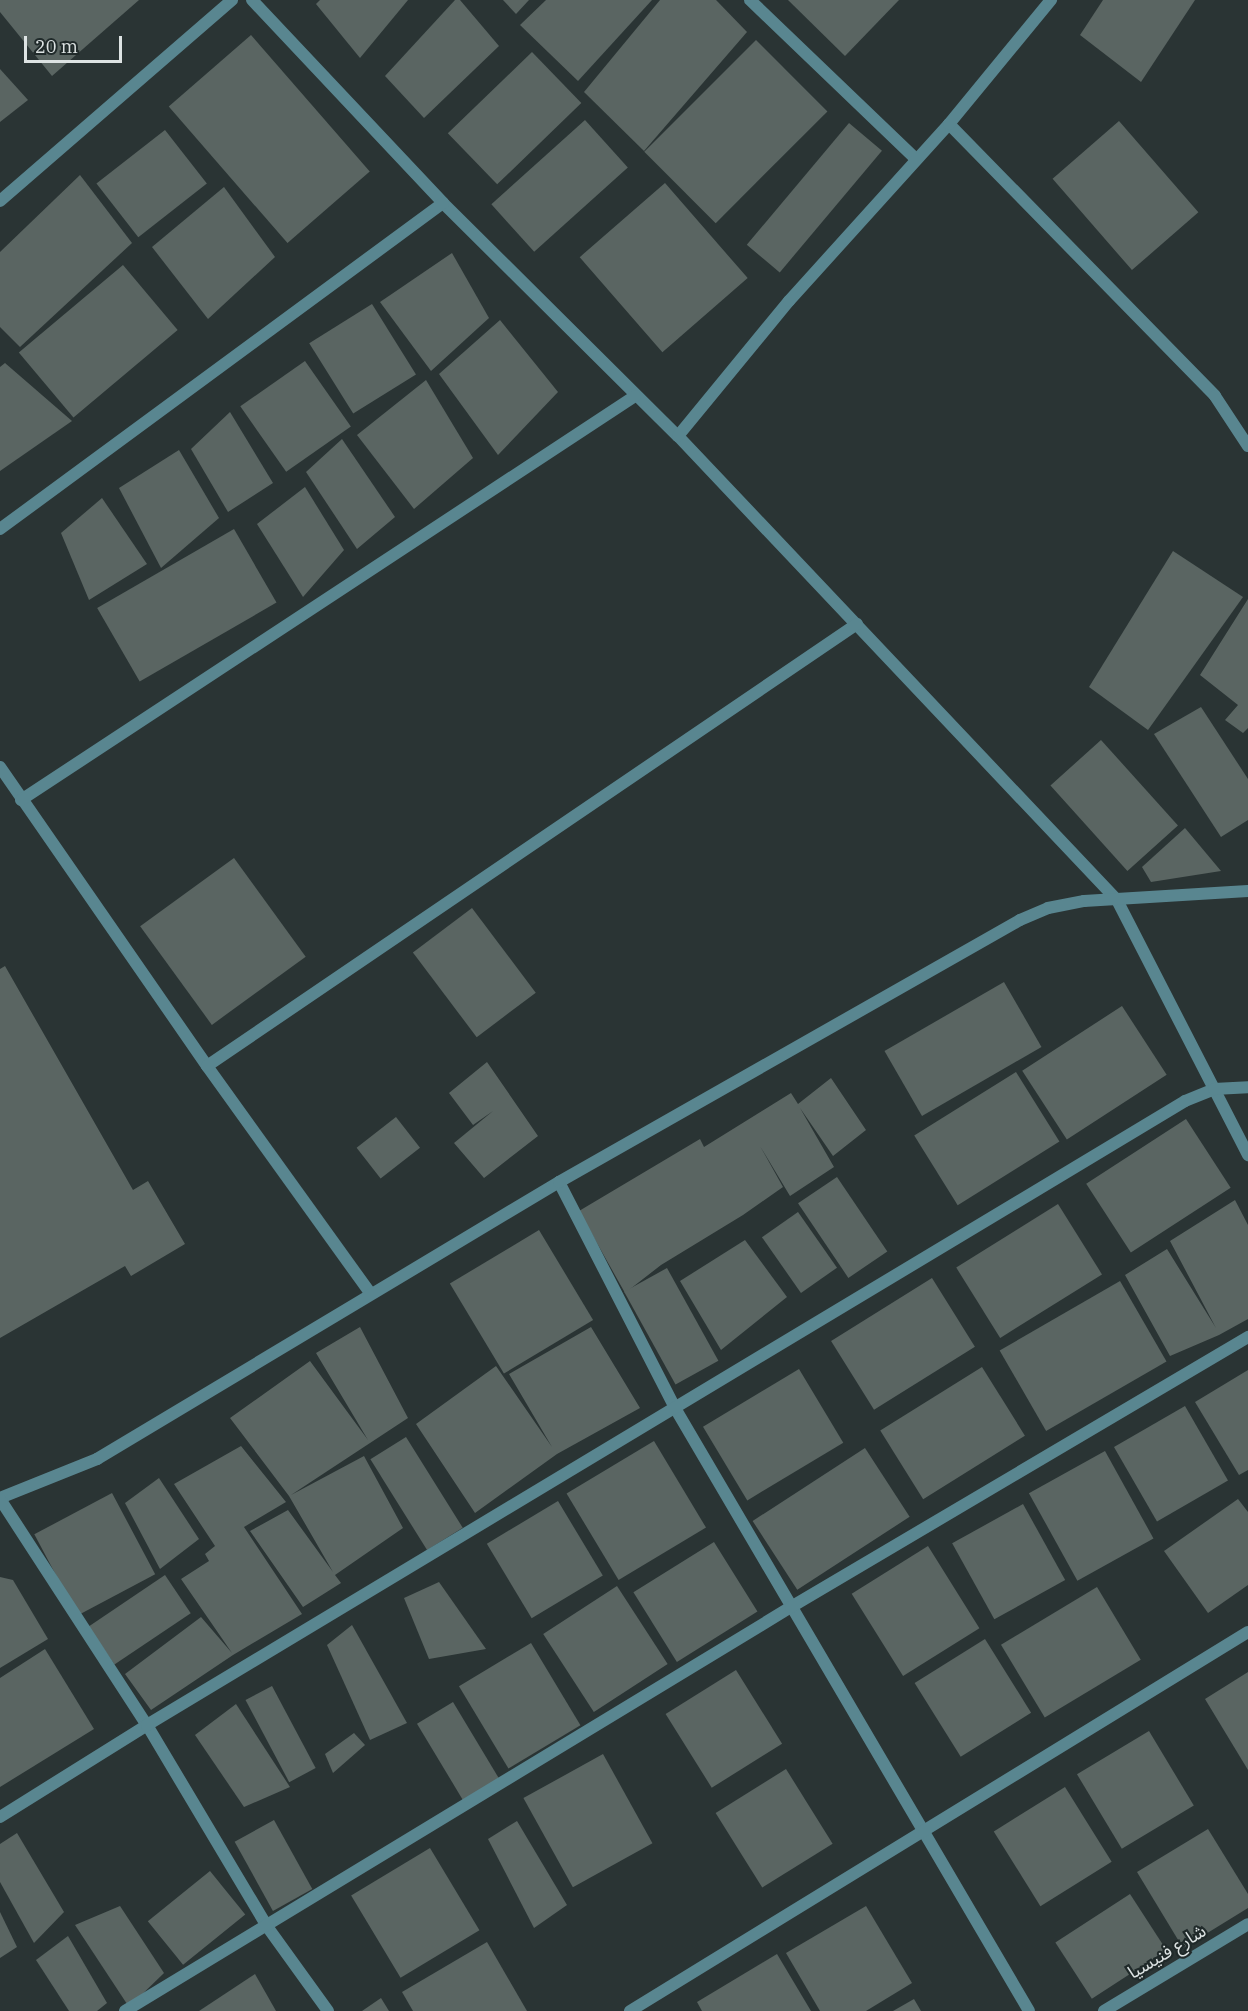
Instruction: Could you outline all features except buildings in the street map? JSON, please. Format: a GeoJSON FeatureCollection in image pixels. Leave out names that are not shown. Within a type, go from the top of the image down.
{"type":"FeatureCollection","features":[{"type":"Feature","properties":{"kind":"street"},"geometry":{"type":"LineString","coordinates":[[0,201],[232,0]]}},
{"type":"Feature","properties":{"kind":"street"},"geometry":{"type":"LineString","coordinates":[[252,0],[443,203],[635,396],[678,436],[1117,900],[1248,1155]]}},
{"type":"Feature","properties":{"kind":"street"},"geometry":{"type":"LineString","coordinates":[[750,0],[916,159]]}},
{"type":"Feature","properties":{"kind":"street"},"geometry":{"type":"LineString","coordinates":[[678,436],[783,309],[949,124],[1051,0]]}},
{"type":"Feature","properties":{"kind":"street"},"geometry":{"type":"LineString","coordinates":[[949,124],[1215,396],[1248,446]]}},
{"type":"Feature","properties":{"kind":"street"},"geometry":{"type":"LineString","coordinates":[[0,529],[443,203]]}},
{"type":"Feature","properties":{"kind":"street"},"geometry":{"type":"LineString","coordinates":[[21,800],[635,396]]}},
{"type":"Feature","properties":{"kind":"street"},"geometry":{"type":"LineString","coordinates":[[207,1066],[856,624]]}},
{"type":"Feature","properties":{"kind":"street"},"geometry":{"type":"LineString","coordinates":[[0,767],[207,1066],[370,1293]]}},
{"type":"Feature","properties":{"kind":"street"},"geometry":{"type":"LineString","coordinates":[[328,2011],[266,1925],[147,1725],[0,1499],[97,1459],[370,1293],[560,1182],[1020,920],[1048,908],[1084,902],[1248,891]]}},
{"type":"Feature","properties":{"kind":"street"},"geometry":{"type":"LineString","coordinates":[[0,1817],[147,1725],[1185,1101],[1214,1089],[1248,1087]]}},
{"type":"Feature","properties":{"kind":"street"},"geometry":{"type":"LineString","coordinates":[[560,1182],[675,1408],[1029,2011]]}},
{"type":"Feature","properties":{"kind":"street"},"geometry":{"type":"LineString","coordinates":[[125,2011],[791,1607],[1248,1338]]}},
{"type":"Feature","properties":{"kind":"street"},"geometry":{"type":"LineString","coordinates":[[630,2011],[1248,1632]]}},
{"type":"Feature","properties":{"kind":"street","name":"شارع فنيسيا"},"geometry":{"type":"LineString","coordinates":[[1104,2011],[1248,1924]]}}]}
